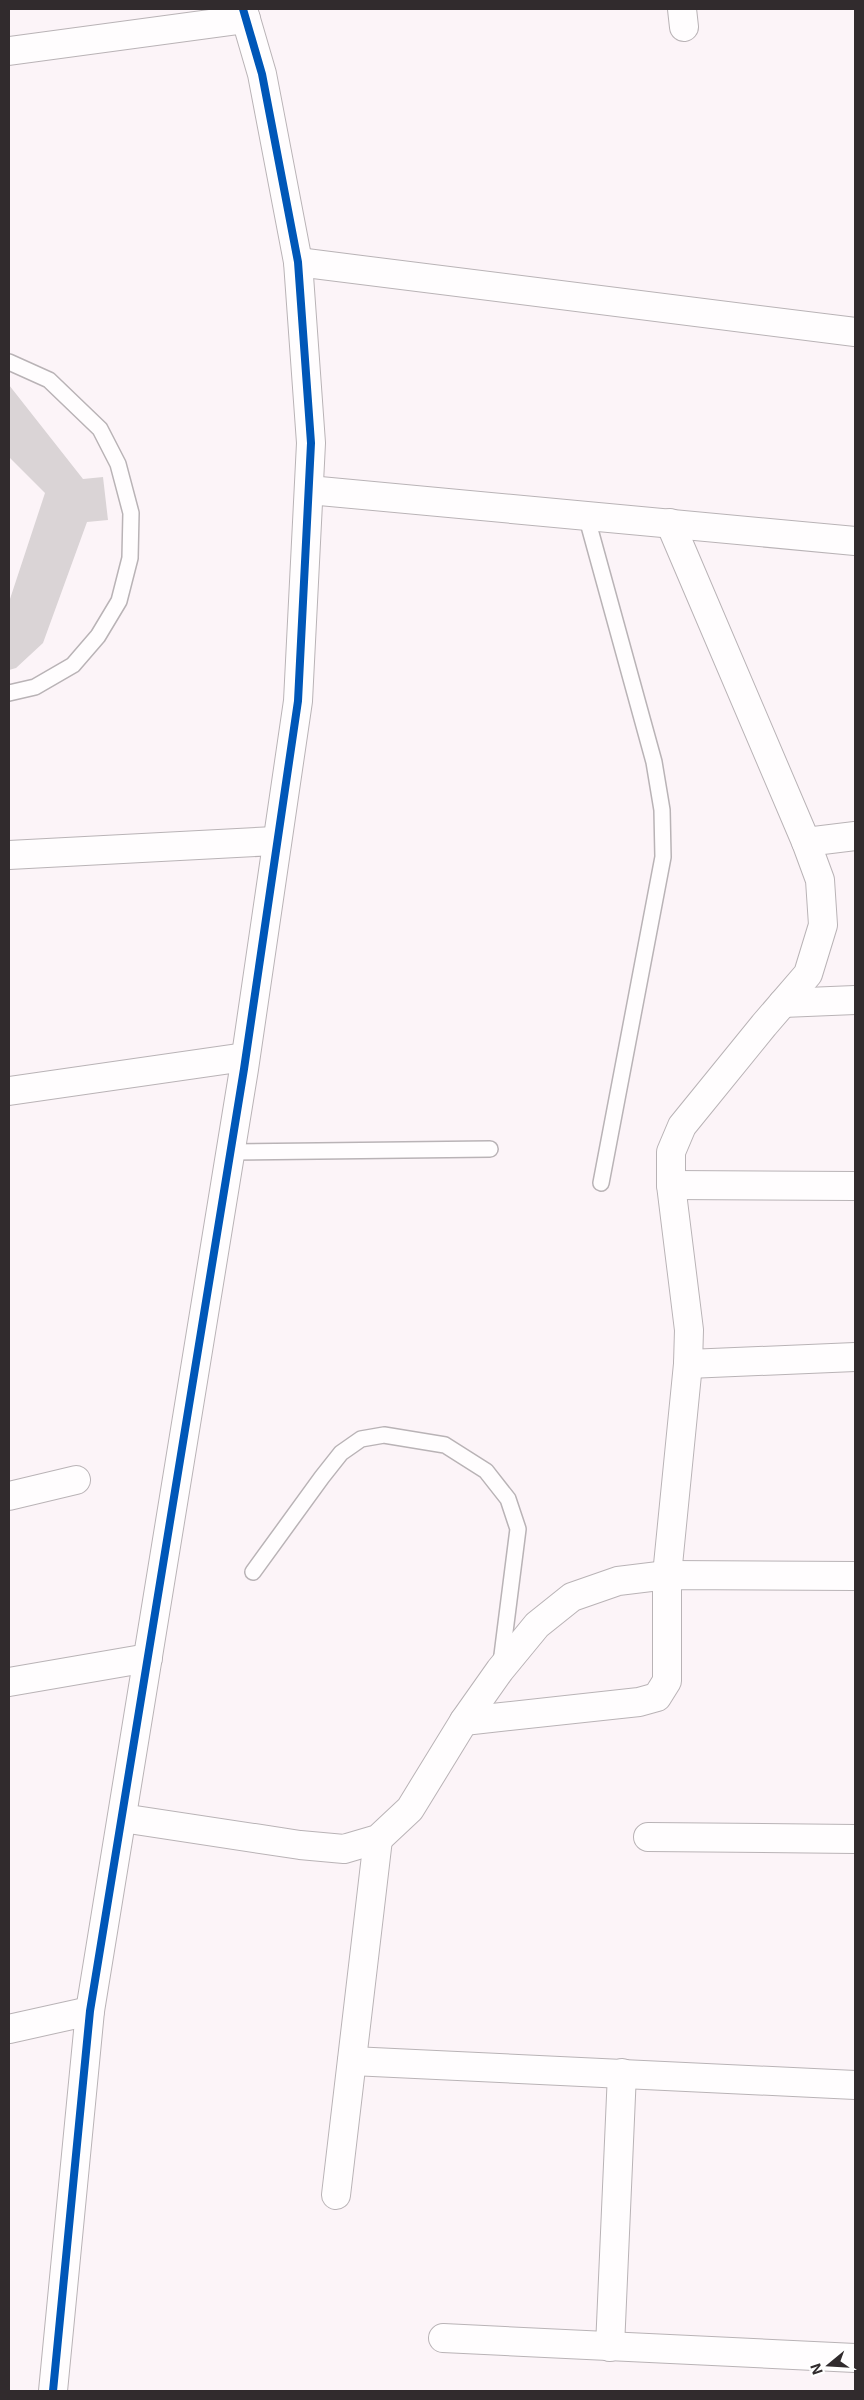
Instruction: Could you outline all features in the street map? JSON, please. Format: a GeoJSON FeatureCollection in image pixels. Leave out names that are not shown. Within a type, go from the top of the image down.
{"type":"FeatureCollection","features":[{"type":"Feature","properties":{"kind":"street"},"geometry":{"type":"LineString","coordinates":[[9,51],[244,14],[262,74],[298,262],[311,443],[298,701],[275,841],[230,1152],[90,2011],[54,2391]]}},
{"type":"Feature","properties":{"kind":"street"},"geometry":{"type":"LineString","coordinates":[[298,262],[855,332]]}},
{"type":"Feature","properties":{"kind":"street"},"geometry":{"type":"LineString","coordinates":[[308,490],[855,541]]}},
{"type":"Feature","properties":{"kind":"street"},"geometry":{"type":"LineString","coordinates":[[464,1721],[639,1702],[657,1697],[667,1681],[667,1576],[688,1364],[689,1330],[671,1185],[671,1152],[682,1126],[808,974],[823,925],[820,880],[806,842],[670,523]]}},
{"type":"Feature","properties":{"kind":"street"},"geometry":{"type":"LineString","coordinates":[[806,842],[855,836]]}},
{"type":"Feature","properties":{"kind":"street"},"geometry":{"type":"LineString","coordinates":[[9,855],[275,841]]}},
{"type":"Feature","properties":{"kind":"street"},"geometry":{"type":"LineString","coordinates":[[783,1003],[855,1000]]}},
{"type":"Feature","properties":{"kind":"street"},"geometry":{"type":"LineString","coordinates":[[9,1091],[245,1057]]}},
{"type":"Feature","properties":{"kind":"street"},"geometry":{"type":"LineString","coordinates":[[671,1185],[855,1186]]}},
{"type":"Feature","properties":{"kind":"street"},"geometry":{"type":"LineString","coordinates":[[688,1364],[855,1357]]}},
{"type":"Feature","properties":{"kind":"street"},"geometry":{"type":"LineString","coordinates":[[9,1496],[76,1480]]}},
{"type":"Feature","properties":{"kind":"street"},"geometry":{"type":"LineString","coordinates":[[122,1818],[344,1849],[378,1840],[410,1809],[464,1721],[500,1670],[537,1625],[572,1597],[618,1581],[667,1576],[855,1576]]}},
{"type":"Feature","properties":{"kind":"street"},"geometry":{"type":"LineString","coordinates":[[9,1682],[148,1658]]}},
{"type":"Feature","properties":{"kind":"street"},"geometry":{"type":"LineString","coordinates":[[648,1837],[855,1839]]}},
{"type":"Feature","properties":{"kind":"street"},"geometry":{"type":"LineString","coordinates":[[336,2195],[378,1840]]}},
{"type":"Feature","properties":{"kind":"street"},"geometry":{"type":"LineString","coordinates":[[9,2029],[90,2011]]}},
{"type":"Feature","properties":{"kind":"street"},"geometry":{"type":"LineString","coordinates":[[352,2061],[855,2085]]}},
{"type":"Feature","properties":{"kind":"street"},"geometry":{"type":"LineString","coordinates":[[610,2346],[622,2073]]}},
{"type":"Feature","properties":{"kind":"street"},"geometry":{"type":"LineString","coordinates":[[443,2338],[855,2358]]}},
{"type":"Feature","properties":{"kind":"lane"},"geometry":{"type":"LineString","coordinates":[[9,362],[49,380],[100,429],[118,464],[131,513],[130,558],[118,601],[98,636],[73,665],[35,687],[9,693]]}},
{"type":"Feature","properties":{"kind":"lane"},"geometry":{"type":"LineString","coordinates":[[586,515],[654,762],[663,828],[663,857],[601,1183]]}},
{"type":"Feature","properties":{"kind":"lane"},"geometry":{"type":"LineString","coordinates":[[230,1152],[490,1149]]}},
{"type":"Feature","properties":{"kind":"lane"},"geometry":{"type":"LineString","coordinates":[[253,1572],[341,1453],[362,1439],[384,1434],[445,1445],[486,1471],[508,1499],[518,1529],[500,1670]]}},
{"type":"Feature","properties":{"kind":"building"},"geometry":{"type":"Polygon","coordinates":[[[9,385],[83,479],[103,477],[108,520],[87,522],[43,643],[16,668],[9,670],[9,602],[45,493],[9,457],[9,385]]]}},
{"type":"Feature","properties":{"kind":"cycle path"},"geometry":{"type":"LineString","coordinates":[[53,2391],[90,2011],[244,1069],[298,701],[311,443],[298,262],[262,74],[243,9]]}}]}
